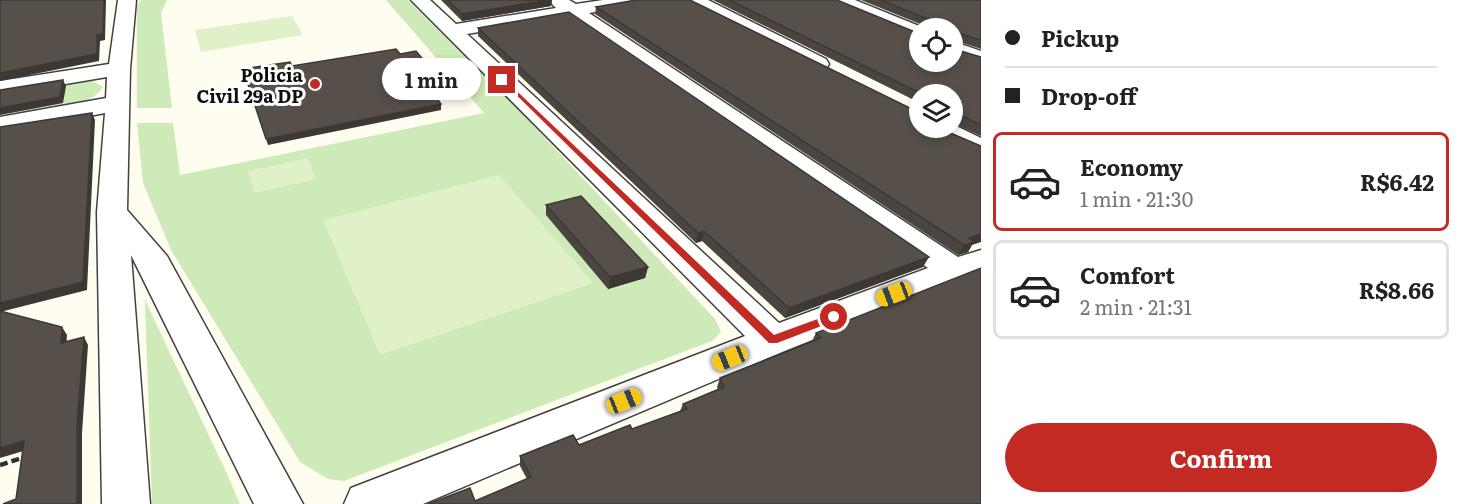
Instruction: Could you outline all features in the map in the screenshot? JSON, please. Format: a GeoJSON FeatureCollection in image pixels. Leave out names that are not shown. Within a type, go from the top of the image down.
{"type":"FeatureCollection","features":[{"type":"Feature","properties":{"kind":"street"},"geometry":{"type":"LineString","coordinates":[[126,504],[112,212],[119,69],[127,0]]}},
{"type":"Feature","properties":{"kind":"street"},"geometry":{"type":"LineString","coordinates":[[420,0],[773,340]]}},
{"type":"Feature","properties":{"kind":"street"},"geometry":{"type":"LineString","coordinates":[[451,31],[565,5],[635,0]]}},
{"type":"Feature","properties":{"kind":"street"},"geometry":{"type":"LineString","coordinates":[[694,0],[838,74]]}},
{"type":"Feature","properties":{"kind":"street"},"geometry":{"type":"LineString","coordinates":[[839,0],[909,29]]}},
{"type":"Feature","properties":{"kind":"street"},"geometry":{"type":"LineString","coordinates":[[565,5],[968,266]]}},
{"type":"Feature","properties":{"kind":"street"},"geometry":{"type":"LineString","coordinates":[[963,52],[981,59]]}},
{"type":"Feature","properties":{"kind":"street"},"geometry":{"type":"LineString","coordinates":[[0,88],[119,69]]}},
{"type":"Feature","properties":{"kind":"street"},"geometry":{"type":"LineString","coordinates":[[0,124],[118,103]]}},
{"type":"Feature","properties":{"kind":"street"},"geometry":{"type":"LineString","coordinates":[[961,138],[981,148]]}},
{"type":"Feature","properties":{"kind":"street"},"geometry":{"type":"LineString","coordinates":[[112,212],[150,256],[279,504]]}},
{"type":"Feature","properties":{"kind":"street"},"geometry":{"type":"LineString","coordinates":[[368,504],[773,340],[968,266]]}},
{"type":"Feature","properties":{"kind":"path"},"geometry":{"type":"LineString","coordinates":[[0,465],[33,454]]}},
{"type":"Feature","properties":{"kind":"green space"},"geometry":{"type":"Polygon","coordinates":[[[141,0],[167,0],[161,13],[172,108],[137,108],[137,6],[141,0]]]}},
{"type":"Feature","properties":{"kind":"green space"},"geometry":{"type":"Polygon","coordinates":[[[386,0],[408,0],[519,110],[715,319],[721,332],[712,341],[344,481],[328,479],[300,462],[171,250],[143,183],[137,123],[173,123],[180,175],[484,113],[386,0]]]}},
{"type":"Feature","properties":{"kind":"green space"},"geometry":{"type":"Polygon","coordinates":[[[292,16],[303,35],[201,52],[195,30],[292,16]]]}},
{"type":"Feature","properties":{"kind":"green space"},"geometry":{"type":"Polygon","coordinates":[[[91,80],[103,87],[96,95],[85,101],[41,112],[0,117],[0,95],[91,80]]]}},
{"type":"Feature","properties":{"kind":"green space"},"geometry":{"type":"Polygon","coordinates":[[[308,158],[316,179],[255,193],[248,171],[308,158]]]}},
{"type":"Feature","properties":{"kind":"green space"},"geometry":{"type":"Polygon","coordinates":[[[499,175],[593,283],[380,355],[323,220],[499,175]]]}},
{"type":"Feature","properties":{"kind":"green space"},"geometry":{"type":"Polygon","coordinates":[[[145,300],[228,476],[240,504],[152,504],[145,300]]]}},
{"type":"Feature","properties":{"kind":"building"},"geometry":{"type":"Polygon","coordinates":[[[0,0],[104,0],[103,34],[97,35],[97,54],[0,73],[0,0]]]}},
{"type":"Feature","properties":{"kind":"building"},"geometry":{"type":"Polygon","coordinates":[[[448,0],[549,0],[462,14],[448,0]]]}},
{"type":"Feature","properties":{"kind":"building"},"geometry":{"type":"Polygon","coordinates":[[[636,0],[690,0],[909,108],[909,138],[962,138],[981,146],[981,234],[969,238],[974,242],[964,245],[596,7],[636,0]]]}},
{"type":"Feature","properties":{"kind":"building"},"geometry":{"type":"Polygon","coordinates":[[[729,0],[837,0],[909,29],[909,72],[963,72],[963,52],[981,57],[981,125],[963,116],[963,84],[909,84],[909,88],[729,0]]]}},
{"type":"Feature","properties":{"kind":"building"},"geometry":{"type":"Polygon","coordinates":[[[881,0],[981,0],[981,40],[963,35],[963,18],[926,18],[881,0]]]}},
{"type":"Feature","properties":{"kind":"building"},"geometry":{"type":"Polygon","coordinates":[[[569,12],[929,257],[789,308],[704,231],[698,233],[478,28],[569,12]]]}},
{"type":"Feature","properties":{"kind":"building"},"geometry":{"type":"Polygon","coordinates":[[[396,49],[400,54],[416,51],[448,89],[432,92],[441,104],[266,139],[243,69],[290,62],[292,66],[396,49]]]}},
{"type":"Feature","properties":{"kind":"building"},"geometry":{"type":"Polygon","coordinates":[[[63,80],[60,97],[0,108],[0,90],[63,80]]]}},
{"type":"Feature","properties":{"kind":"building"},"geometry":{"type":"Polygon","coordinates":[[[92,113],[83,282],[0,303],[0,127],[92,113]]]}},
{"type":"Feature","properties":{"kind":"building"},"geometry":{"type":"Polygon","coordinates":[[[581,196],[648,267],[610,277],[546,205],[581,196]]]}},
{"type":"Feature","properties":{"kind":"building"},"geometry":{"type":"Polygon","coordinates":[[[981,268],[981,504],[428,504],[470,488],[475,501],[531,477],[520,456],[573,435],[579,445],[630,425],[632,429],[687,409],[683,404],[724,387],[720,378],[821,338],[816,333],[981,268]]]}},
{"type":"Feature","properties":{"kind":"building"},"geometry":{"type":"Polygon","coordinates":[[[0,311],[62,327],[61,343],[84,337],[77,425],[77,504],[3,504],[16,499],[24,441],[0,448],[0,311]]]}},
{"type":"Feature","properties":{"kind":"place","name":"Policia Civil 29a DP"},"geometry":{"type":"Point","coordinates":[315,84]}},
{"type":"Feature","properties":{"kind":"route"},"geometry":{"type":"LineString","coordinates":[[502,80],[773,340],[834,317]]}}]}
